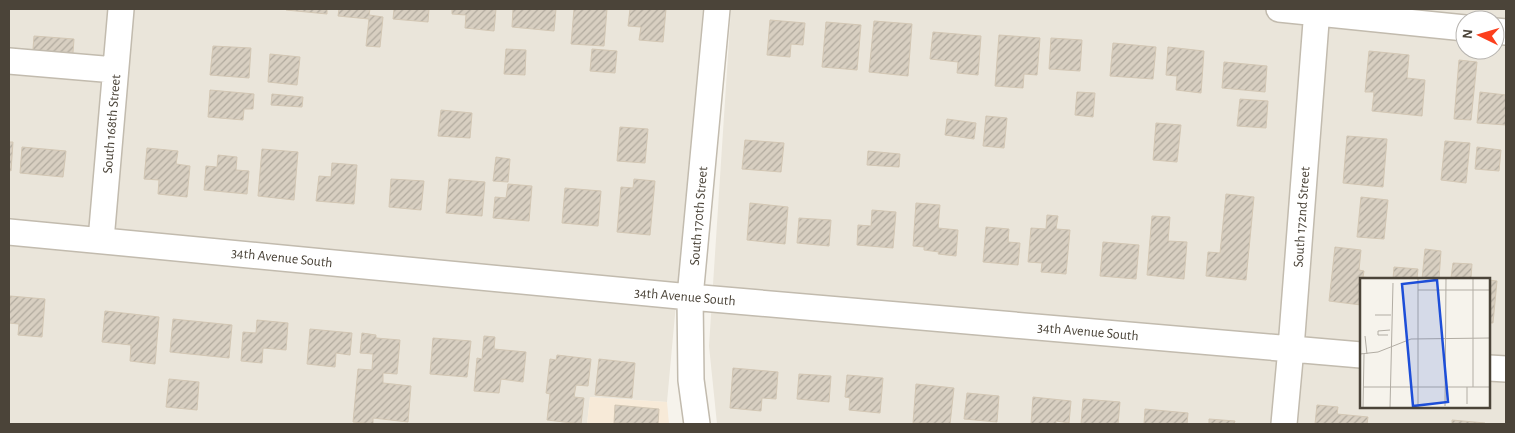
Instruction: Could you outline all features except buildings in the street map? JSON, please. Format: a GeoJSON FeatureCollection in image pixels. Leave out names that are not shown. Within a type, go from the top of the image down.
{"type":"FeatureCollection","features":[{"type":"Feature","properties":{"kind":"street","name":"South 168th Street"},"geometry":{"type":"LineString","coordinates":[[101,240],[121,9]]}},
{"type":"Feature","properties":{"kind":"street","name":"South 170th Street"},"geometry":{"type":"LineString","coordinates":[[697,424],[691,380],[690,297],[717,9]]}},
{"type":"Feature","properties":{"kind":"street"},"geometry":{"type":"LineString","coordinates":[[1279,9],[1317,11],[1455,27]]}},
{"type":"Feature","properties":{"kind":"street","name":"South 172nd Street"},"geometry":{"type":"LineString","coordinates":[[1284,424],[1292,348],[1317,11]]}},
{"type":"Feature","properties":{"kind":"street"},"geometry":{"type":"LineString","coordinates":[[9,61],[115,70]]}},
{"type":"Feature","properties":{"kind":"street","name":"34th Avenue South"},"geometry":{"type":"LineString","coordinates":[[9,232],[690,297],[1360,355]]}},
{"type":"Feature","properties":{"kind":"street"},"geometry":{"type":"LineString","coordinates":[[1490,368],[1506,369]]}},
{"type":"Feature","properties":{"kind":"shaded area"},"geometry":{"type":"Polygon","coordinates":[[[9,9],[703,9],[667,402],[590,397],[587,424],[9,424],[9,9]]]}},
{"type":"Feature","properties":{"kind":"shaded area"},"geometry":{"type":"Polygon","coordinates":[[[731,9],[1506,9],[1506,424],[717,424],[709,346],[731,9]]]}},
{"type":"Feature","properties":{"kind":"shaded area"},"geometry":{"type":"Polygon","coordinates":[[[590,397],[667,402],[669,424],[587,424],[590,397]]]}}]}
